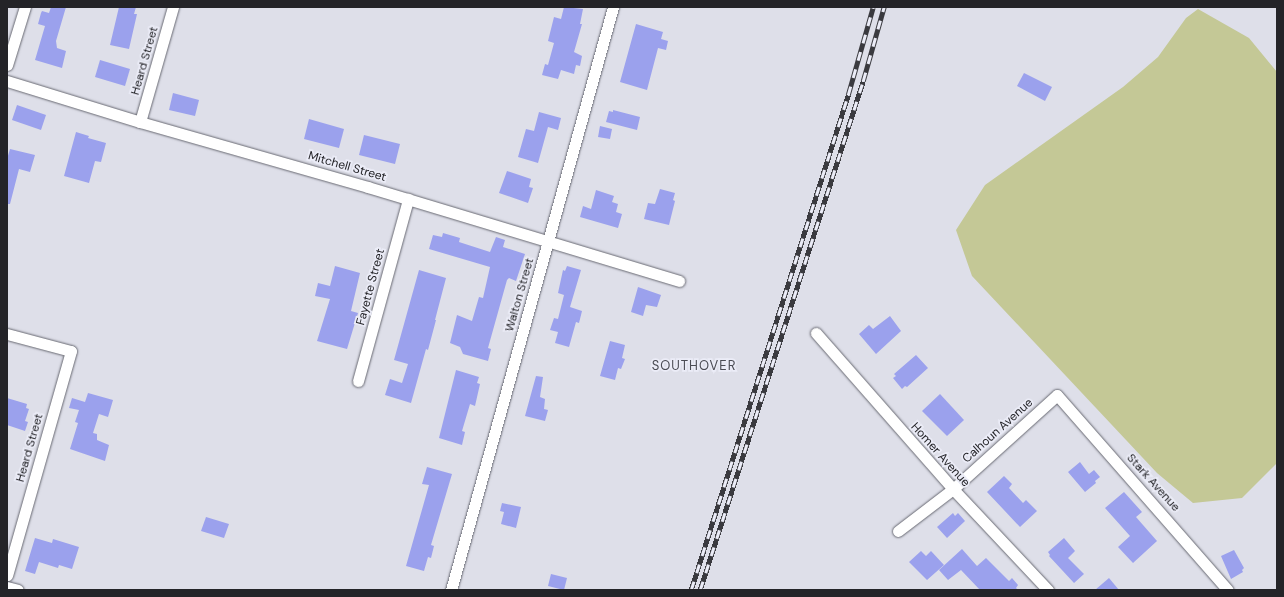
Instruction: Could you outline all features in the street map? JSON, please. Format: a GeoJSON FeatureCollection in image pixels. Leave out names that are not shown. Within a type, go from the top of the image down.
{"type":"FeatureCollection","features":[{"type":"Feature","properties":{"kind":"street"},"geometry":{"type":"LineString","coordinates":[[7,65],[25,7]]}},
{"type":"Feature","properties":{"kind":"street","name":"Heard Street"},"geometry":{"type":"LineString","coordinates":[[140,122],[173,7]]}},
{"type":"Feature","properties":{"kind":"street","name":"Walton Street"},"geometry":{"type":"LineString","coordinates":[[451,590],[613,7]]}},
{"type":"Feature","properties":{"kind":"street","name":"Mitchell Street"},"geometry":{"type":"LineString","coordinates":[[7,81],[140,122],[408,199],[679,281]]}},
{"type":"Feature","properties":{"kind":"street","name":"Fayette Street"},"geometry":{"type":"LineString","coordinates":[[358,381],[408,199]]}},
{"type":"Feature","properties":{"kind":"street","name":"Homer Avenue"},"geometry":{"type":"LineString","coordinates":[[816,333],[952,489],[1048,590]]}},
{"type":"Feature","properties":{"kind":"street","name":"Heard Street"},"geometry":{"type":"LineString","coordinates":[[7,334],[71,351],[7,575]]}},
{"type":"Feature","properties":{"kind":"street","name":"Calhoun Avenue"},"geometry":{"type":"LineString","coordinates":[[898,532],[952,489],[1058,395]]}},
{"type":"Feature","properties":{"kind":"street","name":"Stark Avenue"},"geometry":{"type":"LineString","coordinates":[[1058,395],[1228,590]]}},
{"type":"Feature","properties":{"kind":"street"},"geometry":{"type":"LineString","coordinates":[[7,587],[18,590]]}},
{"type":"Feature","properties":{"kind":"green space"},"geometry":{"type":"Polygon","coordinates":[[[1198,9],[1249,38],[1277,72],[1277,463],[1242,498],[1193,503],[1157,473],[972,276],[956,230],[985,185],[1123,87],[1158,57],[1186,18],[1198,9]]]}},
{"type":"Feature","properties":{"kind":"building"},"geometry":{"type":"Polygon","coordinates":[[[51,7],[66,7],[56,41],[57,48],[66,51],[62,68],[35,60],[45,26],[38,24],[41,13],[42,11],[49,13],[51,7]]]}},
{"type":"Feature","properties":{"kind":"building"},"geometry":{"type":"Polygon","coordinates":[[[119,7],[136,7],[134,14],[137,14],[129,49],[110,45],[119,7]]]}},
{"type":"Feature","properties":{"kind":"building"},"geometry":{"type":"Polygon","coordinates":[[[564,7],[583,9],[580,24],[582,24],[574,52],[582,56],[580,66],[576,65],[574,74],[561,70],[558,79],[542,75],[545,64],[548,65],[554,43],[548,41],[554,17],[561,19],[564,7]]]}},
{"type":"Feature","properties":{"kind":"building"},"geometry":{"type":"Polygon","coordinates":[[[636,24],[663,32],[661,39],[668,41],[666,50],[658,48],[647,90],[620,82],[636,24]]]}},
{"type":"Feature","properties":{"kind":"building"},"geometry":{"type":"Polygon","coordinates":[[[100,60],[130,69],[125,86],[95,77],[100,60]]]}},
{"type":"Feature","properties":{"kind":"building"},"geometry":{"type":"Polygon","coordinates":[[[1024,73],[1052,87],[1045,101],[1017,86],[1024,73]]]}},
{"type":"Feature","properties":{"kind":"building"},"geometry":{"type":"Polygon","coordinates":[[[173,93],[199,100],[195,116],[169,110],[173,93]]]}},
{"type":"Feature","properties":{"kind":"building"},"geometry":{"type":"Polygon","coordinates":[[[17,105],[46,115],[41,130],[12,120],[17,105]]]}},
{"type":"Feature","properties":{"kind":"building"},"geometry":{"type":"Polygon","coordinates":[[[613,110],[640,117],[637,130],[606,122],[609,111],[613,112],[613,110]]]}},
{"type":"Feature","properties":{"kind":"building"},"geometry":{"type":"Polygon","coordinates":[[[539,112],[561,118],[558,130],[548,127],[538,163],[518,157],[526,129],[534,131],[539,112]]]}},
{"type":"Feature","properties":{"kind":"building"},"geometry":{"type":"Polygon","coordinates":[[[309,119],[344,129],[339,148],[304,139],[309,119]]]}},
{"type":"Feature","properties":{"kind":"building"},"geometry":{"type":"Polygon","coordinates":[[[600,126],[612,129],[610,139],[598,137],[600,126]]]}},
{"type":"Feature","properties":{"kind":"building"},"geometry":{"type":"Polygon","coordinates":[[[76,132],[89,136],[88,138],[106,143],[101,162],[95,161],[89,183],[64,176],[76,132]]]}},
{"type":"Feature","properties":{"kind":"building"},"geometry":{"type":"Polygon","coordinates":[[[364,135],[400,144],[395,164],[359,155],[364,135]]]}},
{"type":"Feature","properties":{"kind":"building"},"geometry":{"type":"Polygon","coordinates":[[[10,149],[35,155],[30,172],[19,169],[10,204],[7,204],[7,159],[10,149]]]}},
{"type":"Feature","properties":{"kind":"building"},"geometry":{"type":"Polygon","coordinates":[[[507,171],[531,179],[529,187],[533,188],[528,203],[499,193],[507,171]]]}},
{"type":"Feature","properties":{"kind":"building"},"geometry":{"type":"Polygon","coordinates":[[[660,189],[675,193],[673,200],[675,201],[669,225],[644,219],[648,203],[655,204],[660,189]]]}},
{"type":"Feature","properties":{"kind":"building"},"geometry":{"type":"Polygon","coordinates":[[[596,190],[614,196],[612,202],[618,204],[616,212],[622,214],[618,228],[580,217],[583,206],[591,209],[596,190]]]}},
{"type":"Feature","properties":{"kind":"building"},"geometry":{"type":"Polygon","coordinates":[[[443,233],[460,238],[459,242],[490,252],[496,237],[505,240],[503,247],[525,254],[516,281],[509,278],[507,280],[488,348],[491,349],[488,361],[463,354],[460,347],[450,343],[457,315],[472,321],[479,297],[483,298],[490,267],[429,249],[433,235],[442,237],[443,233]]]}},
{"type":"Feature","properties":{"kind":"building"},"geometry":{"type":"Polygon","coordinates":[[[335,266],[360,273],[351,311],[358,313],[347,349],[317,341],[330,299],[315,296],[318,283],[330,286],[335,266]]]}},
{"type":"Feature","properties":{"kind":"building"},"geometry":{"type":"Polygon","coordinates":[[[567,266],[581,270],[570,307],[582,311],[579,323],[576,322],[569,347],[555,343],[558,332],[550,330],[554,318],[558,319],[564,295],[558,293],[563,270],[565,271],[567,266]]]}},
{"type":"Feature","properties":{"kind":"building"},"geometry":{"type":"Polygon","coordinates":[[[419,270],[446,278],[428,350],[426,349],[411,403],[385,395],[390,379],[402,383],[408,364],[394,360],[419,270]]]}},
{"type":"Feature","properties":{"kind":"building"},"geometry":{"type":"Polygon","coordinates":[[[638,287],[661,295],[657,307],[646,305],[643,316],[631,312],[638,287]]]}},
{"type":"Feature","properties":{"kind":"building"},"geometry":{"type":"Polygon","coordinates":[[[890,316],[901,331],[876,354],[859,334],[869,325],[873,329],[890,316]]]}},
{"type":"Feature","properties":{"kind":"building"},"geometry":{"type":"Polygon","coordinates":[[[610,341],[625,345],[622,358],[625,359],[621,369],[618,368],[615,380],[600,376],[610,341]]]}},
{"type":"Feature","properties":{"kind":"building"},"geometry":{"type":"Polygon","coordinates":[[[916,355],[928,368],[907,387],[905,386],[902,389],[893,378],[896,376],[894,374],[916,355]]]}},
{"type":"Feature","properties":{"kind":"building"},"geometry":{"type":"Polygon","coordinates":[[[456,370],[479,377],[477,383],[480,384],[475,406],[470,404],[462,431],[465,432],[462,445],[439,438],[456,370]]]}},
{"type":"Feature","properties":{"kind":"building"},"geometry":{"type":"Polygon","coordinates":[[[536,376],[543,377],[540,397],[545,399],[544,409],[548,410],[545,421],[525,416],[536,376]]]}},
{"type":"Feature","properties":{"kind":"building"},"geometry":{"type":"Polygon","coordinates":[[[88,393],[113,400],[108,417],[99,414],[93,433],[97,434],[97,440],[109,445],[105,461],[70,449],[78,423],[75,422],[79,410],[69,408],[72,398],[85,402],[88,393]]]}},
{"type":"Feature","properties":{"kind":"building"},"geometry":{"type":"Polygon","coordinates":[[[940,394],[964,420],[947,436],[922,411],[940,394]]]}},
{"type":"Feature","properties":{"kind":"building"},"geometry":{"type":"Polygon","coordinates":[[[7,398],[27,404],[26,408],[29,409],[25,421],[28,422],[25,431],[7,425],[7,398]]]}},
{"type":"Feature","properties":{"kind":"building"},"geometry":{"type":"Polygon","coordinates":[[[1080,462],[1089,474],[1094,470],[1100,477],[1095,481],[1096,483],[1085,492],[1068,472],[1080,462]]]}},
{"type":"Feature","properties":{"kind":"building"},"geometry":{"type":"Polygon","coordinates":[[[427,467],[452,474],[431,545],[434,546],[431,558],[428,557],[424,571],[406,566],[429,485],[422,484],[427,467]]]}},
{"type":"Feature","properties":{"kind":"building"},"geometry":{"type":"Polygon","coordinates":[[[1004,476],[1012,484],[1009,488],[1023,503],[1026,500],[1037,511],[1020,527],[987,492],[1004,476]]]}},
{"type":"Feature","properties":{"kind":"building"},"geometry":{"type":"Polygon","coordinates":[[[1124,492],[1142,512],[1136,517],[1157,541],[1133,563],[1118,547],[1130,536],[1105,508],[1124,492]]]}},
{"type":"Feature","properties":{"kind":"building"},"geometry":{"type":"Polygon","coordinates":[[[502,503],[521,507],[516,528],[501,524],[504,512],[500,511],[502,503]]]}},
{"type":"Feature","properties":{"kind":"building"},"geometry":{"type":"Polygon","coordinates":[[[953,513],[955,516],[958,513],[965,521],[947,538],[937,527],[953,513]]]}},
{"type":"Feature","properties":{"kind":"building"},"geometry":{"type":"Polygon","coordinates":[[[206,517],[229,524],[224,538],[201,531],[206,517]]]}},
{"type":"Feature","properties":{"kind":"building"},"geometry":{"type":"Polygon","coordinates":[[[35,538],[52,543],[53,539],[79,547],[72,569],[59,565],[58,568],[39,562],[35,574],[25,571],[35,538]]]}},
{"type":"Feature","properties":{"kind":"building"},"geometry":{"type":"Polygon","coordinates":[[[1064,538],[1075,551],[1068,558],[1084,574],[1074,583],[1049,556],[1050,555],[1048,552],[1064,538]]]}},
{"type":"Feature","properties":{"kind":"building"},"geometry":{"type":"Polygon","coordinates":[[[962,549],[977,566],[986,558],[1009,581],[1012,578],[1018,585],[1016,588],[1018,590],[980,590],[961,570],[948,580],[939,570],[962,549]]]}},
{"type":"Feature","properties":{"kind":"building"},"geometry":{"type":"Polygon","coordinates":[[[1234,550],[1244,568],[1242,570],[1243,572],[1231,579],[1221,556],[1234,550]]]}},
{"type":"Feature","properties":{"kind":"building"},"geometry":{"type":"Polygon","coordinates":[[[921,551],[926,556],[931,551],[944,565],[927,580],[909,562],[921,551]]]}},
{"type":"Feature","properties":{"kind":"building"},"geometry":{"type":"Polygon","coordinates":[[[551,574],[567,578],[564,590],[548,586],[551,574]]]}},
{"type":"Feature","properties":{"kind":"building"},"geometry":{"type":"Polygon","coordinates":[[[1109,578],[1119,590],[1095,590],[1109,578]]]}},
{"type":"Feature","properties":{"kind":"railway"},"geometry":{"type":"LineString","coordinates":[[691,590],[848,95],[873,7]]}},
{"type":"Feature","properties":{"kind":"railway"},"geometry":{"type":"LineString","coordinates":[[700,590],[863,81],[884,7]]}},
{"type":"Feature","properties":{"kind":"district","name":"SOUTHOVER"},"geometry":{"type":"Point","coordinates":[694,366]}}]}
